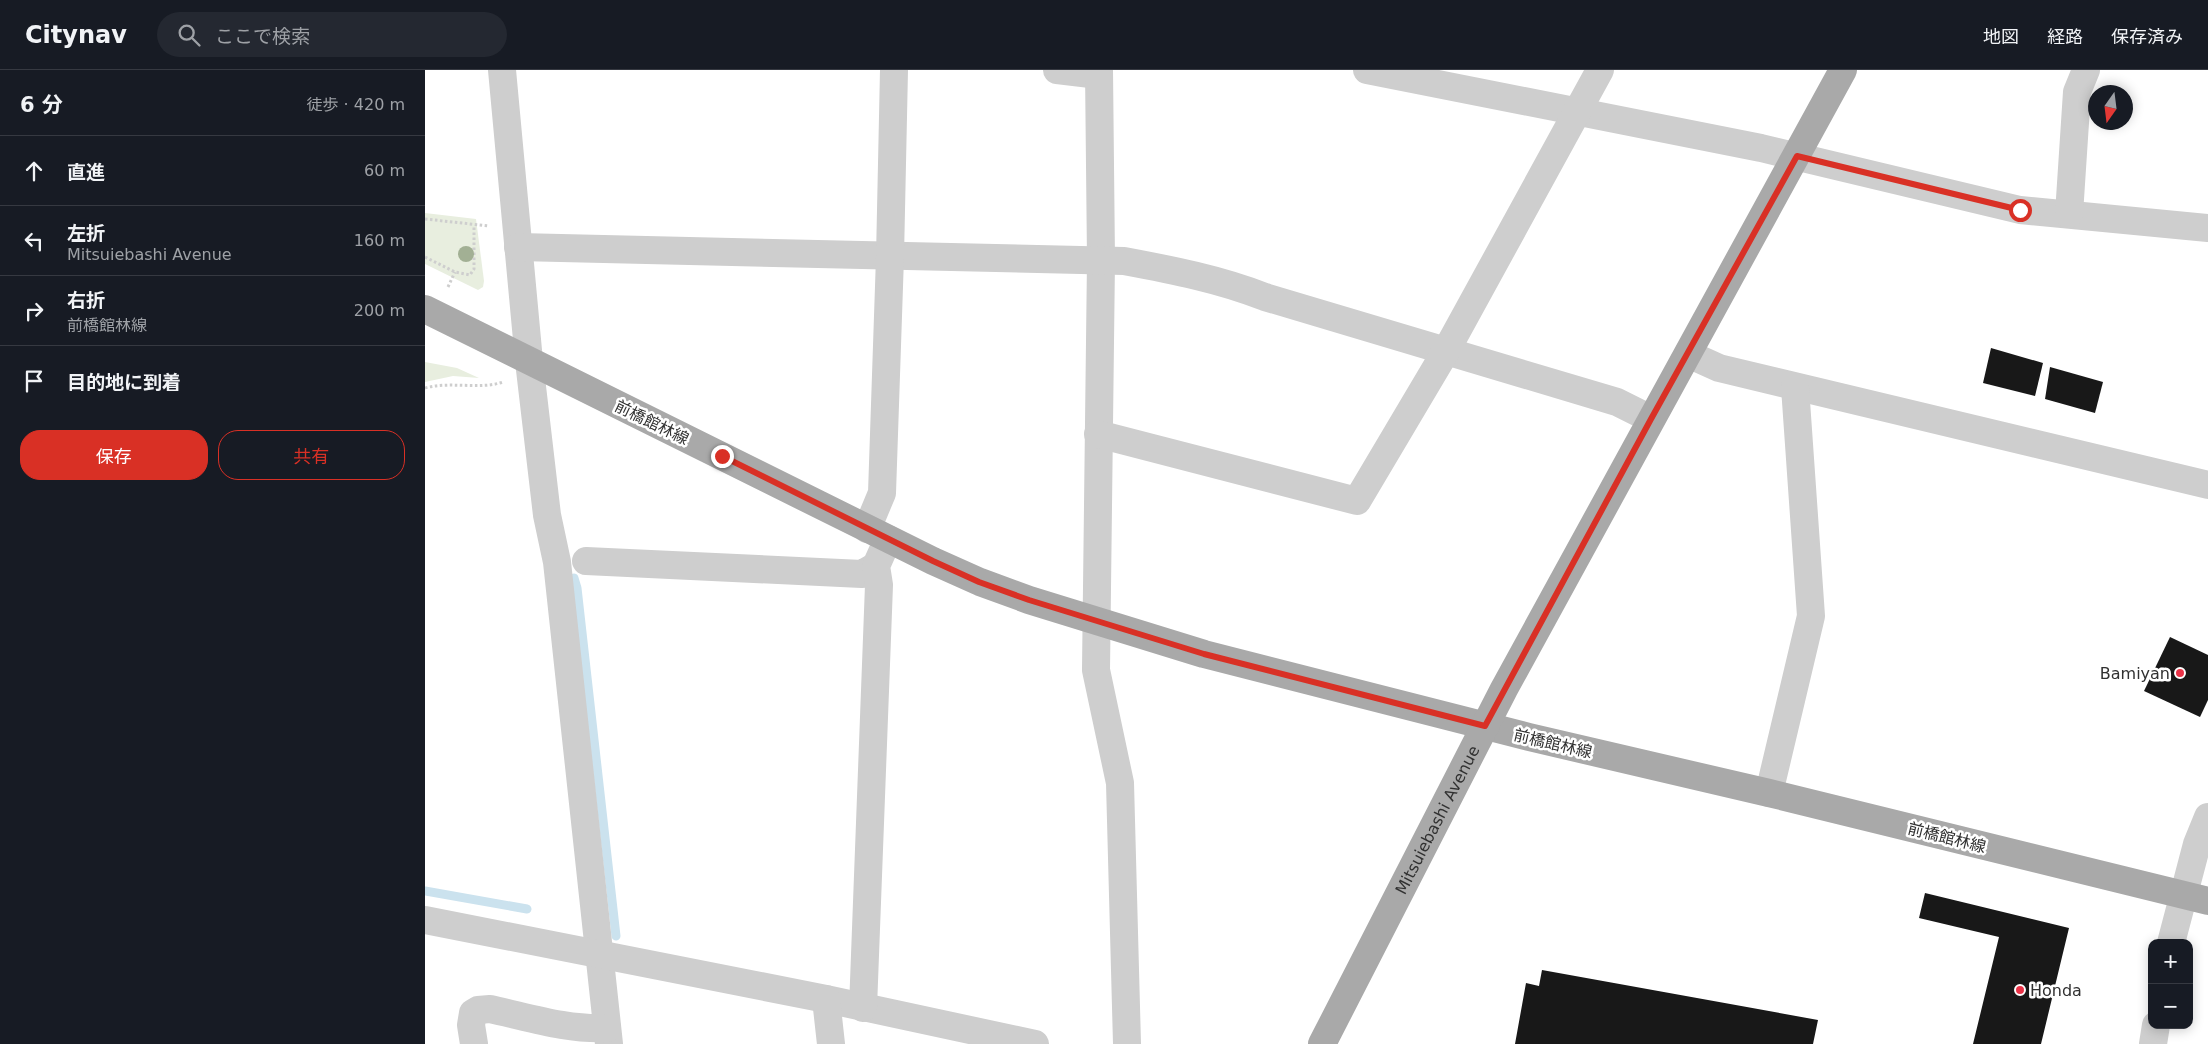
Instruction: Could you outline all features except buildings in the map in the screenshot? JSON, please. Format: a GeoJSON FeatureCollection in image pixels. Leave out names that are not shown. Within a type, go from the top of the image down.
{"type":"FeatureCollection","features":[{"type":"Feature","properties":{"kind":"main road","name":"Mitsuiebashi Avenue"},"geometry":{"type":"LineString","coordinates":[[1322,1044],[1485,726],[1843,70]]}},
{"type":"Feature","properties":{"kind":"main road","name":"前橋館林線"},"geometry":{"type":"LineString","coordinates":[[425,309],[878,534],[979,582],[1097,623],[1204,654],[1485,726],[1769,793],[2195,898]]}},
{"type":"Feature","properties":{"kind":"street"},"geometry":{"type":"LineString","coordinates":[[474,1044],[471,1025],[473,1013],[478,1010],[490,1009],[586,1029],[608,1036],[557,562],[547,515],[529,361],[502,70]]}},
{"type":"Feature","properties":{"kind":"street"},"geometry":{"type":"LineString","coordinates":[[863,1008],[879,594],[876,566],[882,493],[894,70]]}},
{"type":"Feature","properties":{"kind":"street"},"geometry":{"type":"LineString","coordinates":[[1057,70],[1099,73],[1101,260],[1096,670],[1120,783],[1127,1044]]}},
{"type":"Feature","properties":{"kind":"street"},"geometry":{"type":"LineString","coordinates":[[1367,70],[1797,156],[2020,210],[2208,228]]}},
{"type":"Feature","properties":{"kind":"street"},"geometry":{"type":"LineString","coordinates":[[1098,434],[1357,501],[1446,352],[1600,70]]}},
{"type":"Feature","properties":{"kind":"street"},"geometry":{"type":"LineString","coordinates":[[2069,214],[2077,92],[2086,70]]}},
{"type":"Feature","properties":{"kind":"street"},"geometry":{"type":"LineString","coordinates":[[518,247],[1124,261],[1196,275],[1446,352],[1617,402],[1651,419]]}},
{"type":"Feature","properties":{"kind":"street"},"geometry":{"type":"LineString","coordinates":[[1688,354],[1719,368],[2208,485]]}},
{"type":"Feature","properties":{"kind":"street"},"geometry":{"type":"LineString","coordinates":[[1769,793],[1811,616],[1795,387]]}},
{"type":"Feature","properties":{"kind":"street"},"geometry":{"type":"LineString","coordinates":[[586,561],[862,574],[876,566]]}},
{"type":"Feature","properties":{"kind":"street"},"geometry":{"type":"LineString","coordinates":[[2173,939],[2195,898],[2197,844],[2208,817]]}},
{"type":"Feature","properties":{"kind":"street"},"geometry":{"type":"LineString","coordinates":[[425,920],[826,999],[974,1038],[1035,1044]]}},
{"type":"Feature","properties":{"kind":"street"},"geometry":{"type":"LineString","coordinates":[[826,999],[831,1044]]}},
{"type":"Feature","properties":{"kind":"street"},"geometry":{"type":"LineString","coordinates":[[2153,1044],[2155,1029]]}},
{"type":"Feature","properties":{"kind":"path"},"geometry":{"type":"LineString","coordinates":[[425,219],[474,226],[497,227]]}},
{"type":"Feature","properties":{"kind":"path"},"geometry":{"type":"LineString","coordinates":[[425,257],[455,272],[470,276],[474,269],[474,226]]}},
{"type":"Feature","properties":{"kind":"path"},"geometry":{"type":"LineString","coordinates":[[448,287],[455,272]]}},
{"type":"Feature","properties":{"kind":"path"},"geometry":{"type":"LineString","coordinates":[[425,388],[438,384],[492,386],[503,382]]}},
{"type":"Feature","properties":{"kind":"green space"},"geometry":{"type":"Polygon","coordinates":[[[425,213],[476,219],[484,281],[483,287],[478,290],[425,264],[425,213]]]}},
{"type":"Feature","properties":{"kind":"green space"},"geometry":{"type":"Polygon","coordinates":[[[425,362],[457,368],[479,378],[453,376],[425,382],[425,362]]]}},
{"type":"Feature","properties":{"kind":"waterway"},"geometry":{"type":"LineString","coordinates":[[574,578],[577,588],[616,936]]}},
{"type":"Feature","properties":{"kind":"waterway"},"geometry":{"type":"LineString","coordinates":[[425,891],[527,909]]}},
{"type":"Feature","properties":{"kind":"place","name":"Bamiyan"},"geometry":{"type":"Point","coordinates":[2180,673]}},
{"type":"Feature","properties":{"kind":"place","name":"Honda"},"geometry":{"type":"Point","coordinates":[2020,990]}},
{"type":"Feature","properties":{"kind":"route"},"geometry":{"type":"LineString","coordinates":[[722,456],[933,561],[979,582],[1029,600],[1097,623],[1204,654],[1485,726],[1651,419],[1797,156],[2020,210]]}}]}
